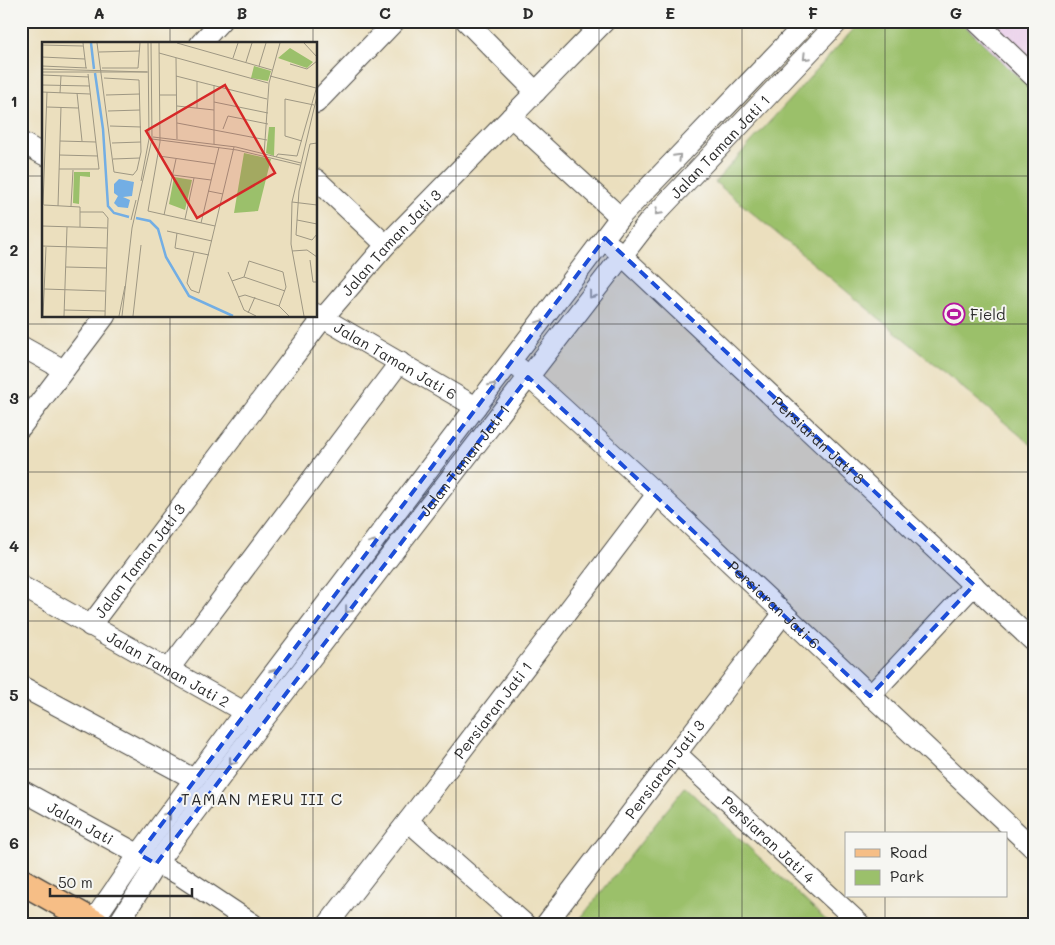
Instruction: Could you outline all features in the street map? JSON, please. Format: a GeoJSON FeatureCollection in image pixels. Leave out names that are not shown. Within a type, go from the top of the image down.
{"type":"FeatureCollection","features":[{"type":"Feature","properties":{"kind":"main road"},"geometry":{"type":"LineString","coordinates":[[21,881],[94,923]]}},
{"type":"Feature","properties":{"kind":"street"},"geometry":{"type":"LineString","coordinates":[[202,42],[221,21]]}},
{"type":"Feature","properties":{"kind":"street"},"geometry":{"type":"LineString","coordinates":[[318,101],[395,21]]}},
{"type":"Feature","properties":{"kind":"street"},"geometry":{"type":"LineString","coordinates":[[466,21],[536,92]]}},
{"type":"Feature","properties":{"kind":"street","name":"Jalan Taman Jati 3"},"geometry":{"type":"LineString","coordinates":[[90,626],[320,316],[386,244],[605,21]]}},
{"type":"Feature","properties":{"kind":"street","name":"Jalan Taman Jati 1"},"geometry":{"type":"LineString","coordinates":[[118,924],[147,859],[194,779],[620,217],[808,21]]}},
{"type":"Feature","properties":{"kind":"street","name":"Jalan Taman Jati 1"},"geometry":{"type":"LineString","coordinates":[[94,923],[262,723],[649,222],[839,21]]}},
{"type":"Feature","properties":{"kind":"street"},"geometry":{"type":"LineString","coordinates":[[976,21],[1034,77]]}},
{"type":"Feature","properties":{"kind":"street"},"geometry":{"type":"LineString","coordinates":[[511,118],[620,217]]}},
{"type":"Feature","properties":{"kind":"street"},"geometry":{"type":"LineString","coordinates":[[21,142],[42,154]]}},
{"type":"Feature","properties":{"kind":"street"},"geometry":{"type":"LineString","coordinates":[[318,181],[386,244]]}},
{"type":"Feature","properties":{"kind":"street","name":"Persiaran Jati 8"},"geometry":{"type":"LineString","coordinates":[[605,238],[622,257],[1034,642]]}},
{"type":"Feature","properties":{"kind":"street","name":"Jalan Taman Jati 6"},"geometry":{"type":"LineString","coordinates":[[320,316],[476,407]]}},
{"type":"Feature","properties":{"kind":"street"},"geometry":{"type":"LineString","coordinates":[[21,426],[103,318]]}},
{"type":"Feature","properties":{"kind":"street"},"geometry":{"type":"LineString","coordinates":[[21,346],[64,370]]}},
{"type":"Feature","properties":{"kind":"street","name":"Persiaran Jati 6"},"geometry":{"type":"LineString","coordinates":[[512,361],[657,494],[1034,849]]}},
{"type":"Feature","properties":{"kind":"street"},"geometry":{"type":"LineString","coordinates":[[169,669],[400,362]]}},
{"type":"Feature","properties":{"kind":"street","name":"Persiaran Jati 1"},"geometry":{"type":"LineString","coordinates":[[328,924],[657,494]]}},
{"type":"Feature","properties":{"kind":"street"},"geometry":{"type":"LineString","coordinates":[[870,696],[974,585]]}},
{"type":"Feature","properties":{"kind":"street","name":"Jalan Taman Jati 2"},"geometry":{"type":"LineString","coordinates":[[21,586],[245,711],[262,723]]}},
{"type":"Feature","properties":{"kind":"street","name":"Persiaran Jati 3"},"geometry":{"type":"LineString","coordinates":[[546,924],[783,614]]}},
{"type":"Feature","properties":{"kind":"street"},"geometry":{"type":"LineString","coordinates":[[21,686],[194,779]]}},
{"type":"Feature","properties":{"kind":"street","name":"Persiaran Jati 4"},"geometry":{"type":"LineString","coordinates":[[677,754],[860,924]]}},
{"type":"Feature","properties":{"kind":"street","name":"Jalan Jati"},"geometry":{"type":"LineString","coordinates":[[21,790],[178,874],[253,924]]}},
{"type":"Feature","properties":{"kind":"street"},"geometry":{"type":"LineString","coordinates":[[408,821],[525,924]]}},
{"type":"Feature","properties":{"kind":"highlighted area"},"geometry":{"type":"Polygon","coordinates":[[[605,238],[974,585],[870,696],[528,377],[156,864],[139,854],[605,238]]]}},
{"type":"Feature","properties":{"kind":"shaded area"},"geometry":{"type":"Polygon","coordinates":[[[960,21],[1034,21],[1034,92],[960,21]]]}},
{"type":"Feature","properties":{"kind":"green space","name":"Field"},"geometry":{"type":"Polygon","coordinates":[[[861,21],[960,21],[1034,92],[1034,447],[715,182],[861,21]]]}},
{"type":"Feature","properties":{"kind":"green space"},"geometry":{"type":"Polygon","coordinates":[[[685,787],[830,924],[576,924],[685,787]]]}},
{"type":"Feature","properties":{"kind":"place","name":"Field"},"geometry":{"type":"Point","coordinates":[954,314]}},
{"type":"Feature","properties":{"kind":"district","name":"TAMAN MERU III C"},"geometry":{"type":"Point","coordinates":[262,798]}}]}
